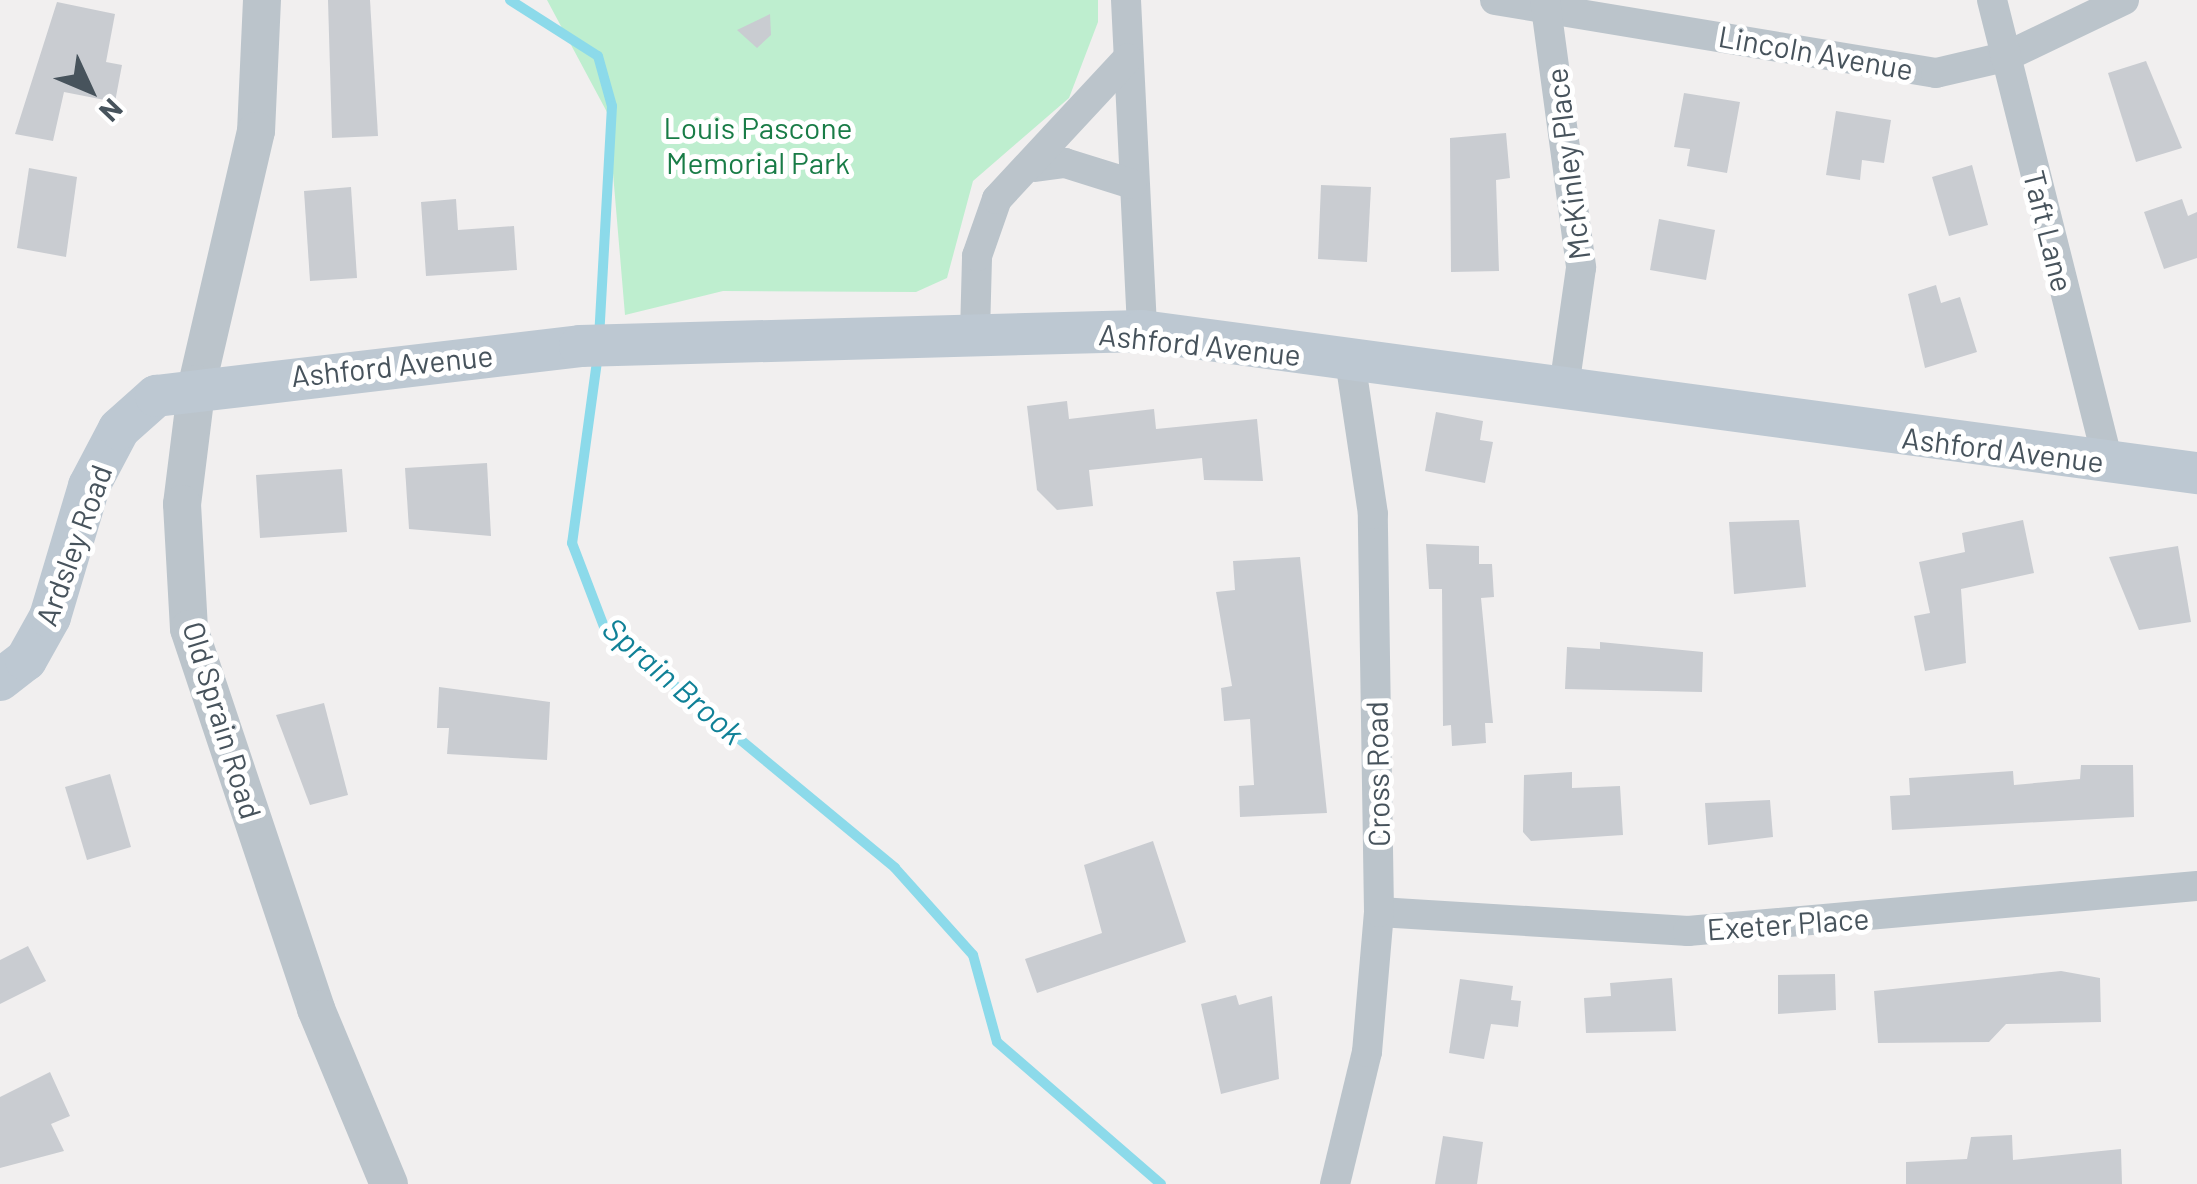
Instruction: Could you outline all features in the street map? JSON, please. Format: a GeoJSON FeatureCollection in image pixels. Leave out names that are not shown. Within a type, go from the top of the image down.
{"type":"FeatureCollection","features":[{"type":"Feature","properties":{"kind":"main road","name":"Ashford Avenue"},"geometry":{"type":"LineString","coordinates":[[198,384],[580,346],[1142,331],[2197,473]]}},
{"type":"Feature","properties":{"kind":"main road","name":"Ardsley Road"},"geometry":{"type":"LineString","coordinates":[[0,680],[26,660],[50,617],[89,486],[119,430],[156,396],[198,384]]}},
{"type":"Feature","properties":{"kind":"street","name":"Old Sprain Road"},"geometry":{"type":"LineString","coordinates":[[262,0],[256,131],[198,384],[182,504],[190,629],[316,1009],[389,1184]]}},
{"type":"Feature","properties":{"kind":"street"},"geometry":{"type":"LineString","coordinates":[[1126,0],[1142,331]]}},
{"type":"Feature","properties":{"kind":"street","name":"Lincoln Avenue"},"geometry":{"type":"LineString","coordinates":[[1496,0],[1546,3],[1936,72],[2005,57],[2124,0]]}},
{"type":"Feature","properties":{"kind":"street","name":"Taft Lane"},"geometry":{"type":"LineString","coordinates":[[1992,0],[2108,462]]}},
{"type":"Feature","properties":{"kind":"street","name":"McKinley Place"},"geometry":{"type":"LineString","coordinates":[[1546,3],[1581,268],[1564,388]]}},
{"type":"Feature","properties":{"kind":"street"},"geometry":{"type":"LineString","coordinates":[[975,334],[983,229],[997,199],[1035,167],[1128,58]]}},
{"type":"Feature","properties":{"kind":"street"},"geometry":{"type":"LineString","coordinates":[[1035,167],[1065,164],[1132,184]]}},
{"type":"Feature","properties":{"kind":"street","name":"Cross Road"},"geometry":{"type":"LineString","coordinates":[[1335,1184],[1367,1052],[1379,912],[1374,514],[1350,361]]}},
{"type":"Feature","properties":{"kind":"street","name":"Exeter Place"},"geometry":{"type":"LineString","coordinates":[[1379,912],[1688,931],[2197,886]]}},
{"type":"Feature","properties":{"kind":"green space","name":"Louis Pascone Memorial Park"},"geometry":{"type":"Polygon","coordinates":[[[547,0],[1098,0],[1098,22],[1069,98],[973,181],[947,278],[916,292],[723,291],[625,315],[608,114],[547,0]]]}},
{"type":"Feature","properties":{"kind":"building"},"geometry":{"type":"Polygon","coordinates":[[[328,0],[370,0],[378,136],[332,138],[328,0]]]}},
{"type":"Feature","properties":{"kind":"building"},"geometry":{"type":"Polygon","coordinates":[[[57,2],[115,14],[106,62],[122,65],[115,102],[64,92],[53,141],[15,134],[57,2]]]}},
{"type":"Feature","properties":{"kind":"building"},"geometry":{"type":"Polygon","coordinates":[[[770,14],[771,35],[757,48],[737,30],[770,14]]]}},
{"type":"Feature","properties":{"kind":"building"},"geometry":{"type":"Polygon","coordinates":[[[2146,61],[2182,148],[2136,162],[2108,73],[2146,61]]]}},
{"type":"Feature","properties":{"kind":"building"},"geometry":{"type":"Polygon","coordinates":[[[1684,93],[1740,102],[1727,173],[1687,166],[1690,149],[1674,147],[1684,93]]]}},
{"type":"Feature","properties":{"kind":"building"},"geometry":{"type":"Polygon","coordinates":[[[1836,111],[1891,120],[1884,163],[1862,160],[1860,180],[1826,175],[1836,111]]]}},
{"type":"Feature","properties":{"kind":"building"},"geometry":{"type":"Polygon","coordinates":[[[1506,133],[1510,178],[1496,180],[1499,271],[1451,272],[1450,138],[1506,133]]]}},
{"type":"Feature","properties":{"kind":"building"},"geometry":{"type":"Polygon","coordinates":[[[1972,165],[1988,225],[1949,236],[1932,177],[1972,165]]]}},
{"type":"Feature","properties":{"kind":"building"},"geometry":{"type":"Polygon","coordinates":[[[29,168],[77,177],[66,257],[17,248],[29,168]]]}},
{"type":"Feature","properties":{"kind":"building"},"geometry":{"type":"Polygon","coordinates":[[[1321,185],[1371,187],[1367,262],[1318,259],[1321,185]]]}},
{"type":"Feature","properties":{"kind":"building"},"geometry":{"type":"Polygon","coordinates":[[[351,187],[357,278],[310,281],[304,191],[351,187]]]}},
{"type":"Feature","properties":{"kind":"building"},"geometry":{"type":"Polygon","coordinates":[[[456,199],[458,230],[514,226],[517,270],[426,276],[421,202],[456,199]]]}},
{"type":"Feature","properties":{"kind":"building"},"geometry":{"type":"Polygon","coordinates":[[[2182,199],[2188,216],[2197,212],[2197,258],[2164,269],[2144,212],[2182,199]]]}},
{"type":"Feature","properties":{"kind":"building"},"geometry":{"type":"Polygon","coordinates":[[[1659,219],[1715,230],[1706,280],[1650,270],[1659,219]]]}},
{"type":"Feature","properties":{"kind":"building"},"geometry":{"type":"Polygon","coordinates":[[[1936,285],[1941,303],[1960,297],[1977,352],[1925,368],[1908,294],[1936,285]]]}},
{"type":"Feature","properties":{"kind":"building"},"geometry":{"type":"Polygon","coordinates":[[[1067,401],[1069,419],[1154,409],[1156,429],[1257,419],[1263,481],[1204,480],[1202,458],[1089,470],[1093,506],[1057,510],[1037,490],[1027,406],[1067,401]]]}},
{"type":"Feature","properties":{"kind":"building"},"geometry":{"type":"Polygon","coordinates":[[[1436,412],[1483,421],[1480,440],[1493,442],[1485,483],[1425,471],[1436,412]]]}},
{"type":"Feature","properties":{"kind":"building"},"geometry":{"type":"Polygon","coordinates":[[[487,463],[491,536],[409,529],[405,468],[487,463]]]}},
{"type":"Feature","properties":{"kind":"building"},"geometry":{"type":"Polygon","coordinates":[[[342,469],[347,532],[260,538],[256,475],[342,469]]]}},
{"type":"Feature","properties":{"kind":"building"},"geometry":{"type":"Polygon","coordinates":[[[1799,520],[1806,587],[1734,594],[1729,522],[1799,520]]]}},
{"type":"Feature","properties":{"kind":"building"},"geometry":{"type":"Polygon","coordinates":[[[2023,520],[2034,573],[1961,589],[1966,663],[1925,671],[1914,616],[1930,613],[1919,562],[1965,552],[1962,533],[2023,520]]]}},
{"type":"Feature","properties":{"kind":"building"},"geometry":{"type":"Polygon","coordinates":[[[1426,544],[1479,546],[1479,564],[1492,564],[1494,597],[1481,598],[1493,723],[1485,723],[1486,743],[1452,746],[1451,725],[1443,726],[1442,589],[1429,589],[1426,544]]]}},
{"type":"Feature","properties":{"kind":"building"},"geometry":{"type":"Polygon","coordinates":[[[2178,546],[2191,622],[2139,630],[2109,557],[2178,546]]]}},
{"type":"Feature","properties":{"kind":"building"},"geometry":{"type":"Polygon","coordinates":[[[1300,557],[1327,813],[1240,817],[1239,786],[1254,785],[1250,719],[1224,721],[1221,688],[1232,686],[1216,592],[1235,590],[1233,561],[1300,557]]]}},
{"type":"Feature","properties":{"kind":"building"},"geometry":{"type":"Polygon","coordinates":[[[1600,642],[1703,652],[1702,692],[1565,689],[1567,647],[1600,649],[1600,642]]]}},
{"type":"Feature","properties":{"kind":"building"},"geometry":{"type":"Polygon","coordinates":[[[439,687],[550,702],[547,760],[447,754],[449,728],[437,728],[439,687]]]}},
{"type":"Feature","properties":{"kind":"building"},"geometry":{"type":"Polygon","coordinates":[[[324,703],[348,795],[310,805],[276,715],[324,703]]]}},
{"type":"Feature","properties":{"kind":"building"},"geometry":{"type":"Polygon","coordinates":[[[2081,765],[2133,765],[2134,817],[1892,830],[1890,796],[1910,795],[1909,778],[2013,771],[2014,785],[2080,779],[2081,765]]]}},
{"type":"Feature","properties":{"kind":"building"},"geometry":{"type":"Polygon","coordinates":[[[1572,772],[1572,788],[1620,786],[1623,835],[1531,841],[1523,832],[1524,775],[1572,772]]]}},
{"type":"Feature","properties":{"kind":"building"},"geometry":{"type":"Polygon","coordinates":[[[110,774],[131,847],[87,860],[65,787],[110,774]]]}},
{"type":"Feature","properties":{"kind":"building"},"geometry":{"type":"Polygon","coordinates":[[[1770,800],[1773,837],[1708,845],[1705,803],[1770,800]]]}},
{"type":"Feature","properties":{"kind":"building"},"geometry":{"type":"Polygon","coordinates":[[[1153,841],[1186,942],[1037,993],[1025,959],[1102,933],[1084,865],[1153,841]]]}},
{"type":"Feature","properties":{"kind":"building"},"geometry":{"type":"Polygon","coordinates":[[[28,946],[46,981],[0,1004],[0,960],[28,946]]]}},
{"type":"Feature","properties":{"kind":"building"},"geometry":{"type":"Polygon","coordinates":[[[2061,971],[2100,978],[2101,1022],[2006,1024],[1989,1042],[1878,1043],[1874,991],[2061,971]]]}},
{"type":"Feature","properties":{"kind":"building"},"geometry":{"type":"Polygon","coordinates":[[[1835,974],[1836,1010],[1778,1014],[1778,975],[1835,974]]]}},
{"type":"Feature","properties":{"kind":"building"},"geometry":{"type":"Polygon","coordinates":[[[1672,978],[1676,1031],[1586,1033],[1584,998],[1611,996],[1610,983],[1672,978]]]}},
{"type":"Feature","properties":{"kind":"building"},"geometry":{"type":"Polygon","coordinates":[[[1460,979],[1513,986],[1511,1000],[1521,1001],[1518,1027],[1491,1024],[1484,1059],[1449,1053],[1460,979]]]}},
{"type":"Feature","properties":{"kind":"building"},"geometry":{"type":"Polygon","coordinates":[[[1236,995],[1239,1005],[1272,996],[1279,1079],[1221,1094],[1201,1004],[1236,995]]]}},
{"type":"Feature","properties":{"kind":"building"},"geometry":{"type":"Polygon","coordinates":[[[50,1072],[70,1116],[51,1124],[64,1151],[0,1168],[0,1097],[50,1072]]]}},
{"type":"Feature","properties":{"kind":"building"},"geometry":{"type":"Polygon","coordinates":[[[2012,1135],[2013,1160],[2121,1149],[2122,1184],[1906,1184],[1906,1162],[1967,1159],[1971,1137],[2012,1135]]]}},
{"type":"Feature","properties":{"kind":"building"},"geometry":{"type":"Polygon","coordinates":[[[1443,1136],[1483,1142],[1477,1184],[1435,1184],[1443,1136]]]}},
{"type":"Feature","properties":{"kind":"waterway","name":"Sprain Brook"},"geometry":{"type":"LineString","coordinates":[[510,0],[598,56],[612,106],[599,337]]}},
{"type":"Feature","properties":{"kind":"waterway","name":"Sprain Brook"},"geometry":{"type":"LineString","coordinates":[[598,354],[572,543],[604,627],[895,868],[973,955],[997,1042],[1161,1184]]}}]}
